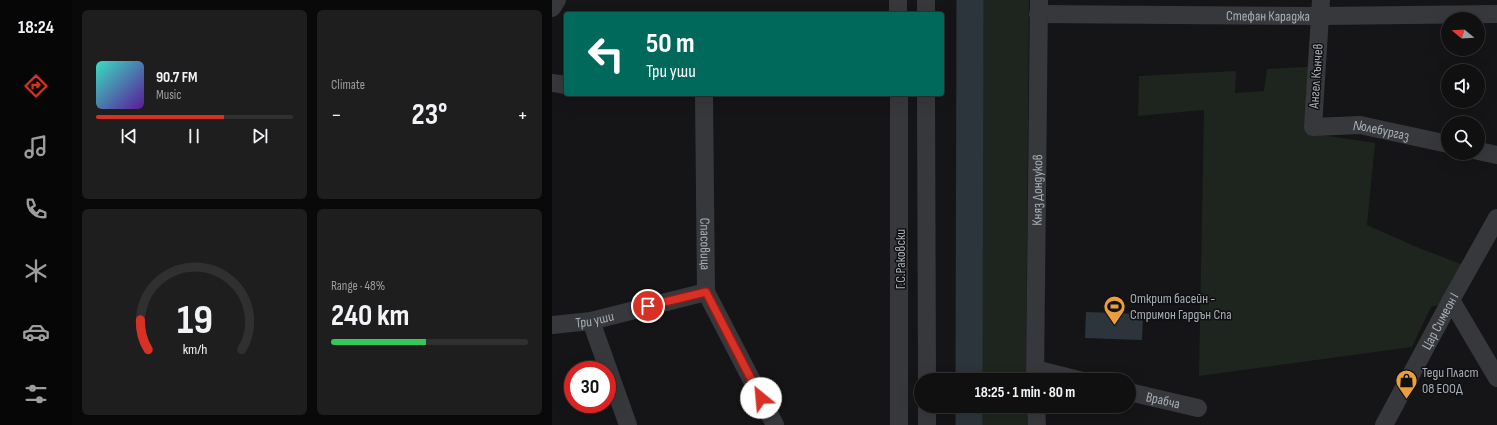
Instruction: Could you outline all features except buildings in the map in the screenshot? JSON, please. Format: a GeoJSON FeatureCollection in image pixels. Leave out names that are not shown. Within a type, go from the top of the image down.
{"type":"FeatureCollection","features":[{"type":"Feature","properties":{"kind":"street"},"geometry":{"type":"LineString","coordinates":[[552,8],[557,0]]}},
{"type":"Feature","properties":{"kind":"street"},"geometry":{"type":"LineString","coordinates":[[898,0],[898,12]]}},
{"type":"Feature","properties":{"kind":"street"},"geometry":{"type":"LineString","coordinates":[[926,0],[926,12]]}},
{"type":"Feature","properties":{"kind":"street","name":"Стефан Караджа"},"geometry":{"type":"LineString","coordinates":[[1039,7],[1321,8],[1497,14]]}},
{"type":"Feature","properties":{"kind":"street","name":"Княз Дондуков"},"geometry":{"type":"LineString","coordinates":[[1035,373],[1039,7]]}},
{"type":"Feature","properties":{"kind":"street","name":"Ангел Кънчев"},"geometry":{"type":"LineString","coordinates":[[1313,127],[1321,8]]}},
{"type":"Feature","properties":{"kind":"street"},"geometry":{"type":"LineString","coordinates":[[552,83],[564,85]]}},
{"type":"Feature","properties":{"kind":"street","name":"Спасовица"},"geometry":{"type":"LineString","coordinates":[[704,96],[706,292],[775,425]]}},
{"type":"Feature","properties":{"kind":"street","name":"Г.С.Раковски"},"geometry":{"type":"LineString","coordinates":[[899,96],[899,425]]}},
{"type":"Feature","properties":{"kind":"street","name":"Г.С.Раковски"},"geometry":{"type":"LineString","coordinates":[[926,96],[927,373]]}},
{"type":"Feature","properties":{"kind":"street","name":"Люлебургаз"},"geometry":{"type":"LineString","coordinates":[[1313,127],[1360,125],[1441,142]]}},
{"type":"Feature","properties":{"kind":"street"},"geometry":{"type":"LineString","coordinates":[[1485,152],[1497,155]]}},
{"type":"Feature","properties":{"kind":"street","name":"Цар Симеон I"},"geometry":{"type":"LineString","coordinates":[[1384,425],[1451,300],[1490,246],[1497,218]]}},
{"type":"Feature","properties":{"kind":"street","name":"Три уши"},"geometry":{"type":"LineString","coordinates":[[552,326],[591,321],[706,292]]}},
{"type":"Feature","properties":{"kind":"street"},"geometry":{"type":"LineString","coordinates":[[1451,300],[1497,378]]}},
{"type":"Feature","properties":{"kind":"street"},"geometry":{"type":"LineString","coordinates":[[591,321],[628,425]]}},
{"type":"Feature","properties":{"kind":"street","name":"Врабча"},"geometry":{"type":"LineString","coordinates":[[1136,394],[1198,408]]}},
{"type":"Feature","properties":{"kind":"street"},"geometry":{"type":"LineString","coordinates":[[927,413],[927,425]]}},
{"type":"Feature","properties":{"kind":"street"},"geometry":{"type":"LineString","coordinates":[[1036,413],[1037,425]]}},
{"type":"Feature","properties":{"kind":"shaded area"},"geometry":{"type":"Polygon","coordinates":[[[970,0],[1029,0],[1026,373],[969,373],[970,0]]]}},
{"type":"Feature","properties":{"kind":"shaded area"},"geometry":{"type":"Polygon","coordinates":[[[1309,67],[1308,133],[1375,143],[1367,225],[1419,248],[1466,266],[1444,303],[1431,307],[1412,347],[1199,376],[1204,110],[1138,116],[1139,76],[1236,71],[1235,93],[1264,91],[1267,69],[1309,67]]]}},
{"type":"Feature","properties":{"kind":"shaded area","name":"Открит басейн - Стримон Гардън Спа"},"geometry":{"type":"Polygon","coordinates":[[[1086,312],[1143,314],[1142,340],[1085,338],[1086,312]]]}},
{"type":"Feature","properties":{"kind":"shaded area"},"geometry":{"type":"Polygon","coordinates":[[[969,413],[1027,413],[1028,425],[968,425],[969,413]]]}},
{"type":"Feature","properties":{"kind":"waterway"},"geometry":{"type":"LineString","coordinates":[[969,373],[970,0]]}},
{"type":"Feature","properties":{"kind":"waterway"},"geometry":{"type":"LineString","coordinates":[[969,413],[969,425]]}},
{"type":"Feature","properties":{"kind":"place","name":"Открит басейн - Стримон Гардън Спа"},"geometry":{"type":"Point","coordinates":[1114,326]}},
{"type":"Feature","properties":{"kind":"place","name":"Теди Пласт 08 ЕООД"},"geometry":{"type":"Point","coordinates":[1407,400]}},
{"type":"Feature","properties":{"kind":"route"},"geometry":{"type":"LineString","coordinates":[[648,306],[706,292],[761,398]]}}]}
